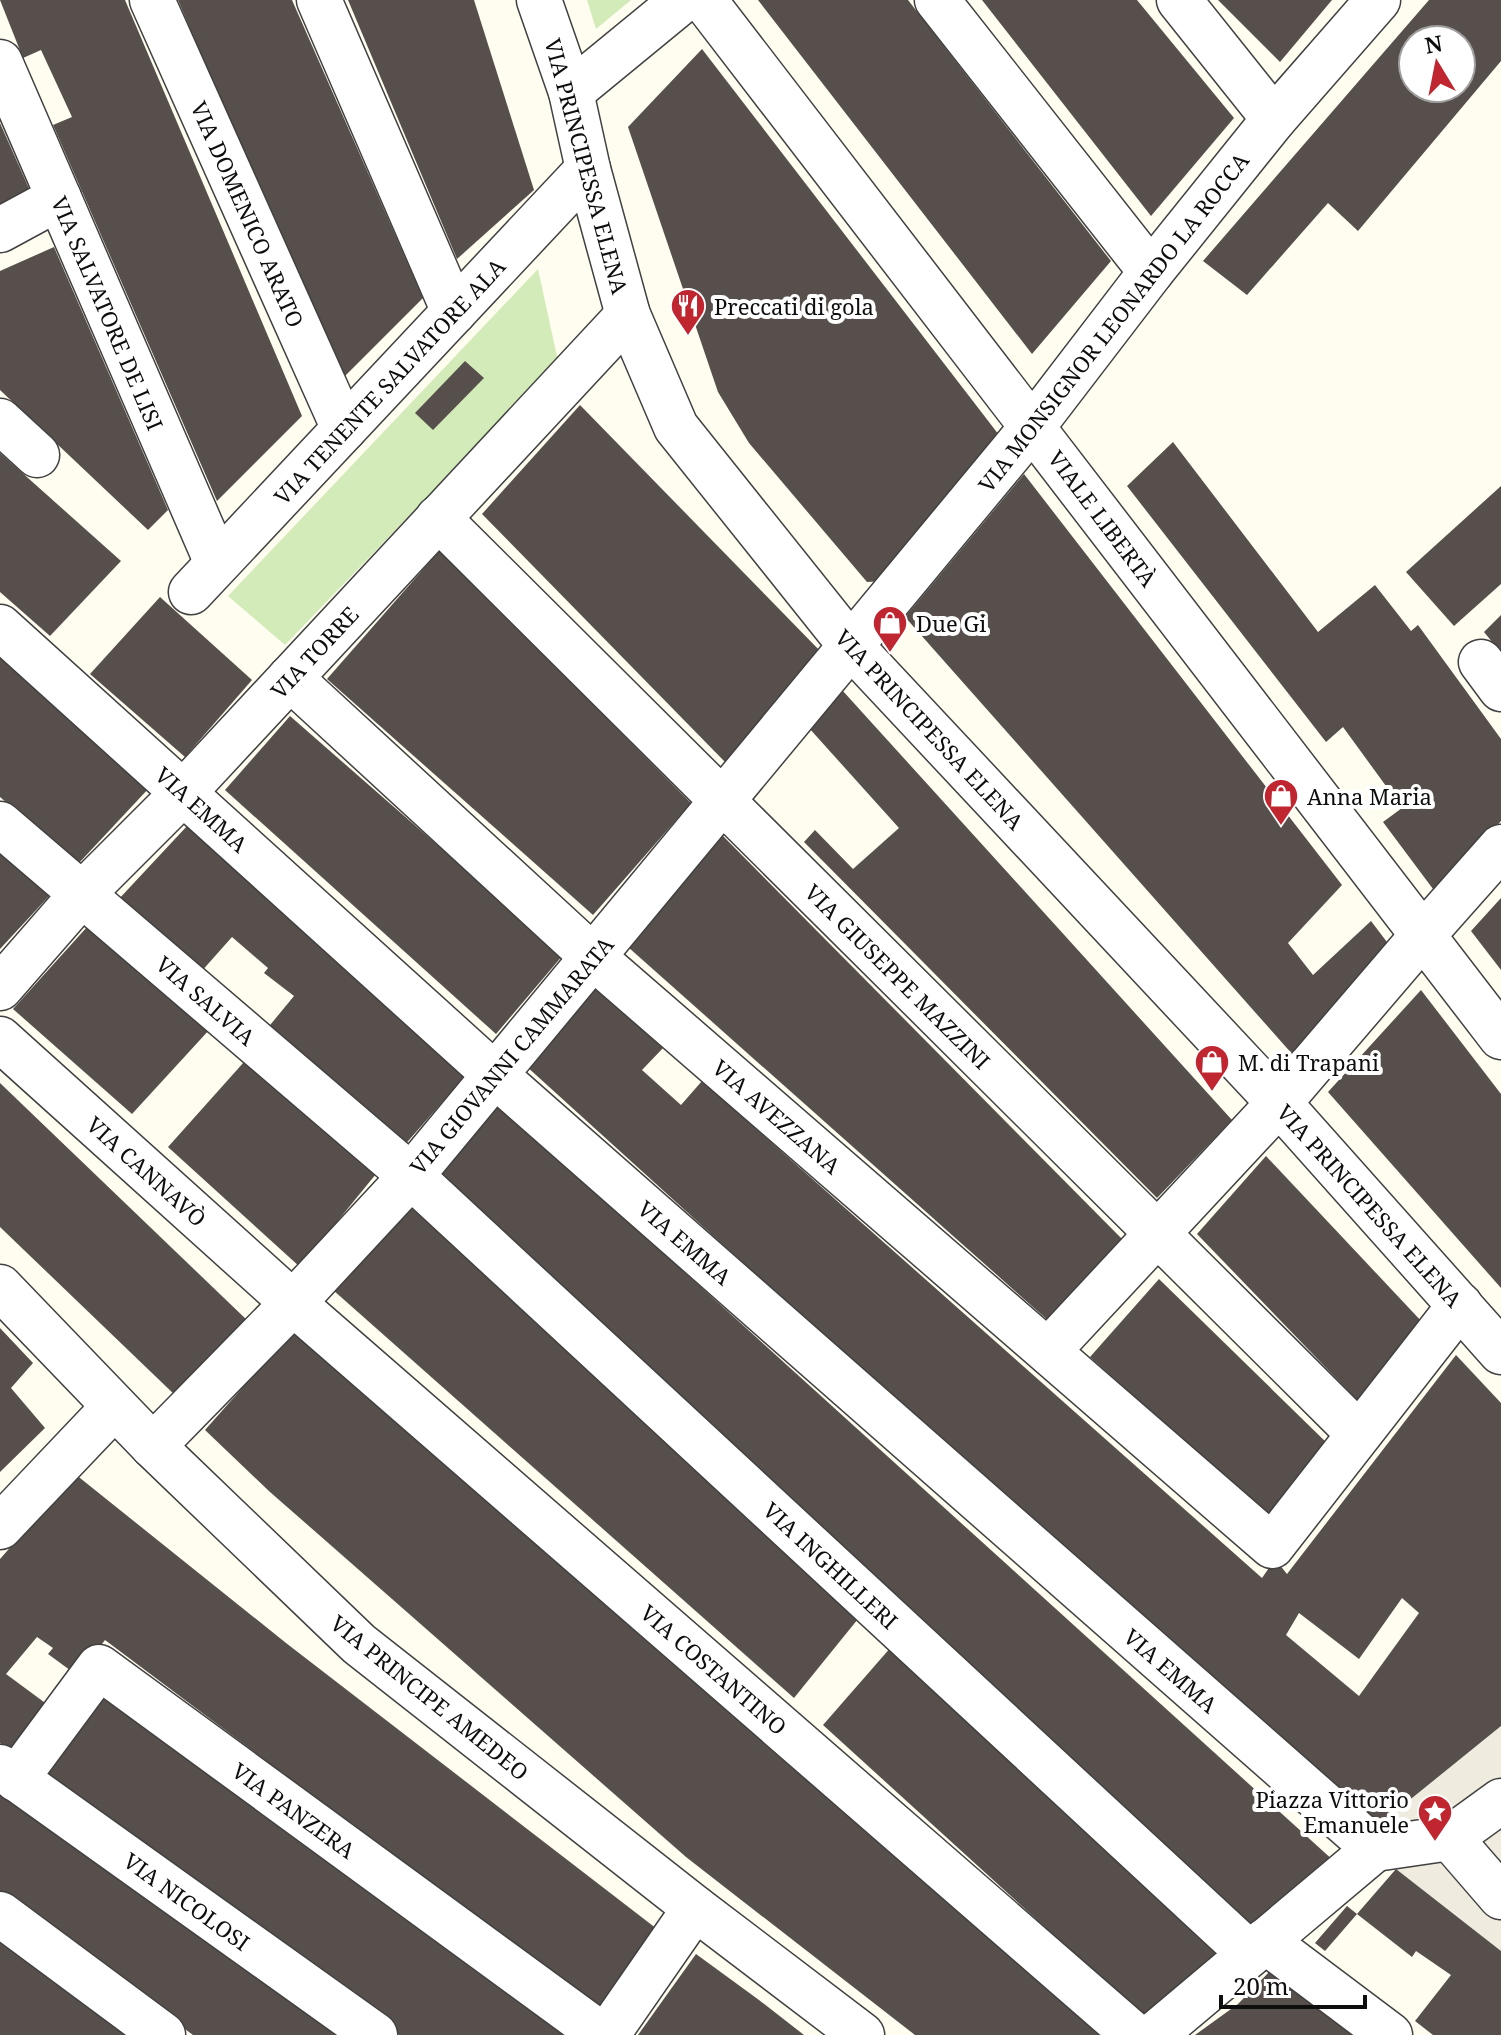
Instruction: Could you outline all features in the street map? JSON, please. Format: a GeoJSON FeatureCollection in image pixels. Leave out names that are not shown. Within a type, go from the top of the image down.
{"type":"FeatureCollection","features":[{"type":"Feature","properties":{"kind":"street","name":"VIA DOMENICO ARATO"},"geometry":{"type":"LineString","coordinates":[[152,0],[344,429]]}},
{"type":"Feature","properties":{"kind":"street"},"geometry":{"type":"LineString","coordinates":[[319,0],[454,312]]}},
{"type":"Feature","properties":{"kind":"street","name":"VIA PRINCIPESSA ELENA"},"geometry":{"type":"LineString","coordinates":[[539,0],[571,92],[588,169],[628,315],[676,427],[851,646],[1279,1103],[1501,1352]]}},
{"type":"Feature","properties":{"kind":"street"},"geometry":{"type":"LineString","coordinates":[[571,92],[683,0]]}},
{"type":"Feature","properties":{"kind":"street","name":"VIALE LIBERTÀ"},"geometry":{"type":"LineString","coordinates":[[704,0],[1501,1037]]}},
{"type":"Feature","properties":{"kind":"street"},"geometry":{"type":"LineString","coordinates":[[937,0],[1151,272]]}},
{"type":"Feature","properties":{"kind":"street"},"geometry":{"type":"LineString","coordinates":[[1179,0],[1274,119]]}},
{"type":"Feature","properties":{"kind":"street","name":"VIA MONSIGNOR LEONARDO LA ROCCA"},"geometry":{"type":"LineString","coordinates":[[851,646],[1033,426],[1274,119],[1378,0]]}},
{"type":"Feature","properties":{"kind":"street","name":"VIA SALVATORE DE LISI"},"geometry":{"type":"LineString","coordinates":[[0,62],[59,198],[204,578]]}},
{"type":"Feature","properties":{"kind":"street","name":"VIA TENENTE SALVATORE ALA"},"geometry":{"type":"LineString","coordinates":[[204,578],[588,169]]}},
{"type":"Feature","properties":{"kind":"street"},"geometry":{"type":"LineString","coordinates":[[0,230],[59,198]]}},
{"type":"Feature","properties":{"kind":"street","name":"VIA TORRE"},"geometry":{"type":"LineString","coordinates":[[0,988],[82,894],[183,793],[628,315]]}},
{"type":"Feature","properties":{"kind":"street"},"geometry":{"type":"LineString","coordinates":[[0,421],[37,455]]}},
{"type":"Feature","properties":{"kind":"street","name":"VIA GIUSEPPE MAZZINI"},"geometry":{"type":"LineString","coordinates":[[438,518],[1358,1433]]}},
{"type":"Feature","properties":{"kind":"street","name":"VIA EMMA"},"geometry":{"type":"LineString","coordinates":[[0,627],[495,1075],[1375,1849]]}},
{"type":"Feature","properties":{"kind":"street","name":"VIA GIOVANNI CAMMARATA"},"geometry":{"type":"LineString","coordinates":[[153,1446],[293,1303],[411,1176],[851,646]]}},
{"type":"Feature","properties":{"kind":"street","name":"VIA AVEZZANA"},"geometry":{"type":"LineString","coordinates":[[290,678],[593,957],[1272,1546],[1358,1433]]}},
{"type":"Feature","properties":{"kind":"street","name":"VIA SALVIA"},"geometry":{"type":"LineString","coordinates":[[0,824],[411,1176]]}},
{"type":"Feature","properties":{"kind":"street"},"geometry":{"type":"LineString","coordinates":[[1048,1351],[1279,1103],[1501,847]]}},
{"type":"Feature","properties":{"kind":"street","name":"VIA CANNAVÒ"},"geometry":{"type":"LineString","coordinates":[[0,1039],[293,1303]]}},
{"type":"Feature","properties":{"kind":"street","name":"VIA INGHILLERI"},"geometry":{"type":"LineString","coordinates":[[411,1176],[1258,1948],[1390,2035]]}},
{"type":"Feature","properties":{"kind":"street","name":"VIA PRINCIPE AMEDEO"},"geometry":{"type":"LineString","coordinates":[[0,1287],[153,1446],[359,1644],[862,2035]]}},
{"type":"Feature","properties":{"kind":"street","name":"VIA COSTANTINO"},"geometry":{"type":"LineString","coordinates":[[293,1303],[1156,2033]]}},
{"type":"Feature","properties":{"kind":"street"},"geometry":{"type":"LineString","coordinates":[[1358,1433],[1460,1305]]}},
{"type":"Feature","properties":{"kind":"street"},"geometry":{"type":"LineString","coordinates":[[0,1527],[114,1407]]}},
{"type":"Feature","properties":{"kind":"street","name":"VIA PANZERA"},"geometry":{"type":"LineString","coordinates":[[8,1773],[99,1667],[604,2035]]}},
{"type":"Feature","properties":{"kind":"street","name":"VIA NICOLOSI"},"geometry":{"type":"LineString","coordinates":[[8,1773],[375,2035]]}},
{"type":"Feature","properties":{"kind":"street"},"geometry":{"type":"LineString","coordinates":[[1156,2033],[1375,1849],[1450,1838],[1501,1801]]}},
{"type":"Feature","properties":{"kind":"street"},"geometry":{"type":"LineString","coordinates":[[1450,1838],[1501,1897]]}},
{"type":"Feature","properties":{"kind":"street"},"geometry":{"type":"LineString","coordinates":[[604,2035],[695,1908]]}},
{"type":"Feature","properties":{"kind":"street"},"geometry":{"type":"LineString","coordinates":[[0,1914],[163,2035]]}},
{"type":"Feature","properties":{"kind":"green space"},"geometry":{"type":"Polygon","coordinates":[[[587,0],[631,0],[596,29],[587,0]]]}},
{"type":"Feature","properties":{"kind":"green space"},"geometry":{"type":"Polygon","coordinates":[[[538,269],[558,361],[285,645],[228,596],[538,269]]]}},
{"type":"Feature","properties":{"kind":"shaded area","name":"Piazza Vittorio Emanuele"},"geometry":{"type":"Polygon","coordinates":[[[1501,1726],[1501,1951],[1396,1869],[1361,1837],[1501,1726]]]}},
{"type":"Feature","properties":{"kind":"building"},"geometry":{"type":"Polygon","coordinates":[[[0,0],[125,0],[302,416],[217,501],[53,125],[72,117],[41,50],[23,58],[0,0]]]}},
{"type":"Feature","properties":{"kind":"building"},"geometry":{"type":"Polygon","coordinates":[[[178,0],[292,0],[423,298],[339,382],[178,0]]]}},
{"type":"Feature","properties":{"kind":"building"},"geometry":{"type":"Polygon","coordinates":[[[348,0],[474,0],[534,190],[457,259],[348,0]]]}},
{"type":"Feature","properties":{"kind":"building"},"geometry":{"type":"Polygon","coordinates":[[[758,0],[908,0],[1111,261],[1032,354],[758,0]]]}},
{"type":"Feature","properties":{"kind":"building"},"geometry":{"type":"Polygon","coordinates":[[[982,0],[1137,0],[1234,118],[1151,216],[982,0]]]}},
{"type":"Feature","properties":{"kind":"building"},"geometry":{"type":"Polygon","coordinates":[[[1218,0],[1332,0],[1280,62],[1218,0]]]}},
{"type":"Feature","properties":{"kind":"building"},"geometry":{"type":"Polygon","coordinates":[[[1429,0],[1501,0],[1501,61],[1477,90],[1477,24],[1408,24],[1429,0]]]}},
{"type":"Feature","properties":{"kind":"building"},"geometry":{"type":"Polygon","coordinates":[[[1397,37],[1397,104],[1465,104],[1358,231],[1328,203],[1247,295],[1203,261],[1397,37]]]}},
{"type":"Feature","properties":{"kind":"building"},"geometry":{"type":"Polygon","coordinates":[[[702,49],[999,435],[884,581],[867,582],[749,443],[718,392],[628,127],[702,49]]]}},
{"type":"Feature","properties":{"kind":"building"},"geometry":{"type":"Polygon","coordinates":[[[0,123],[31,193],[0,207],[0,123]]]}},
{"type":"Feature","properties":{"kind":"building"},"geometry":{"type":"Polygon","coordinates":[[[54,247],[168,510],[148,530],[0,390],[0,271],[54,247]]]}},
{"type":"Feature","properties":{"kind":"building"},"geometry":{"type":"Polygon","coordinates":[[[465,361],[484,378],[433,430],[415,413],[465,361]]]}},
{"type":"Feature","properties":{"kind":"building"},"geometry":{"type":"Polygon","coordinates":[[[580,405],[823,654],[727,764],[482,514],[580,405]]]}},
{"type":"Feature","properties":{"kind":"building"},"geometry":{"type":"Polygon","coordinates":[[[1173,442],[1318,632],[1375,585],[1411,631],[1418,625],[1501,739],[1501,821],[1436,893],[1383,822],[1402,808],[1343,727],[1326,742],[1127,486],[1173,442]]]}},
{"type":"Feature","properties":{"kind":"building"},"geometry":{"type":"Polygon","coordinates":[[[0,453],[121,561],[50,636],[0,592],[0,453]]]}},
{"type":"Feature","properties":{"kind":"building"},"geometry":{"type":"Polygon","coordinates":[[[1024,474],[1342,885],[1288,943],[1313,975],[1371,921],[1390,946],[1293,1055],[905,617],[1024,474]]]}},
{"type":"Feature","properties":{"kind":"building"},"geometry":{"type":"Polygon","coordinates":[[[1501,486],[1501,584],[1454,626],[1406,572],[1501,486]]]}},
{"type":"Feature","properties":{"kind":"building"},"geometry":{"type":"Polygon","coordinates":[[[440,550],[691,803],[593,915],[327,679],[440,550]]]}},
{"type":"Feature","properties":{"kind":"building"},"geometry":{"type":"Polygon","coordinates":[[[160,597],[252,680],[185,757],[90,674],[160,597]]]}},
{"type":"Feature","properties":{"kind":"building"},"geometry":{"type":"Polygon","coordinates":[[[1501,615],[1501,653],[1484,632],[1501,615]]]}},
{"type":"Feature","properties":{"kind":"building"},"geometry":{"type":"Polygon","coordinates":[[[0,653],[150,787],[78,864],[0,797],[0,653]]]}},
{"type":"Feature","properties":{"kind":"building"},"geometry":{"type":"Polygon","coordinates":[[[842,690],[1232,1120],[1157,1198],[804,842],[815,830],[853,869],[899,828],[809,728],[842,690]]]}},
{"type":"Feature","properties":{"kind":"building"},"geometry":{"type":"Polygon","coordinates":[[[290,716],[563,955],[496,1034],[225,790],[290,716]]]}},
{"type":"Feature","properties":{"kind":"building"},"geometry":{"type":"Polygon","coordinates":[[[188,825],[466,1075],[402,1148],[266,1030],[294,996],[264,973],[268,968],[232,937],[200,973],[117,901],[188,825]]]}},
{"type":"Feature","properties":{"kind":"building"},"geometry":{"type":"Polygon","coordinates":[[[722,835],[1125,1242],[1051,1323],[628,947],[722,835]]]}},
{"type":"Feature","properties":{"kind":"building"},"geometry":{"type":"Polygon","coordinates":[[[0,853],[50,895],[0,949],[0,853]]]}},
{"type":"Feature","properties":{"kind":"building"},"geometry":{"type":"Polygon","coordinates":[[[1501,898],[1501,970],[1471,931],[1501,898]]]}},
{"type":"Feature","properties":{"kind":"building"},"geometry":{"type":"Polygon","coordinates":[[[87,927],[210,1029],[132,1114],[13,1009],[87,927]]]}},
{"type":"Feature","properties":{"kind":"building"},"geometry":{"type":"Polygon","coordinates":[[[594,985],[664,1047],[642,1070],[681,1105],[702,1081],[1262,1578],[1275,1559],[1287,1574],[1456,1355],[1501,1403],[1501,1726],[1370,1832],[525,1065],[594,985]],[[1402,1598],[1359,1659],[1299,1613],[1286,1635],[1359,1696],[1419,1613],[1402,1598]]]}},
{"type":"Feature","properties":{"kind":"building"},"geometry":{"type":"Polygon","coordinates":[[[1421,990],[1501,1094],[1501,1288],[1328,1092],[1421,990]]]}},
{"type":"Feature","properties":{"kind":"building"},"geometry":{"type":"Polygon","coordinates":[[[244,1062],[376,1174],[300,1267],[168,1147],[244,1062]]]}},
{"type":"Feature","properties":{"kind":"building"},"geometry":{"type":"Polygon","coordinates":[[[0,1083],[249,1322],[177,1397],[0,1227],[0,1083]]]}},
{"type":"Feature","properties":{"kind":"building"},"geometry":{"type":"Polygon","coordinates":[[[495,1101],[1335,1862],[1252,1931],[428,1175],[495,1101]]]}},
{"type":"Feature","properties":{"kind":"building"},"geometry":{"type":"Polygon","coordinates":[[[1266,1156],[1424,1324],[1362,1405],[1197,1234],[1266,1156]]]}},
{"type":"Feature","properties":{"kind":"building"},"geometry":{"type":"Polygon","coordinates":[[[406,1203],[862,1614],[794,1698],[333,1290],[406,1203]]]}},
{"type":"Feature","properties":{"kind":"building"},"geometry":{"type":"Polygon","coordinates":[[[1159,1279],[1331,1447],[1273,1521],[1090,1357],[1159,1279]]]}},
{"type":"Feature","properties":{"kind":"building"},"geometry":{"type":"Polygon","coordinates":[[[299,1324],[1107,2035],[915,2035],[686,1857],[270,1492],[205,1430],[299,1324]]]}},
{"type":"Feature","properties":{"kind":"building"},"geometry":{"type":"Polygon","coordinates":[[[0,1328],[33,1363],[11,1388],[45,1428],[0,1472],[0,1328]]]}},
{"type":"Feature","properties":{"kind":"building"},"geometry":{"type":"Polygon","coordinates":[[[75,1474],[286,1643],[657,1929],[600,2011],[105,1640],[78,1676],[48,1654],[53,1648],[37,1637],[6,1674],[52,1708],[15,1755],[0,1743],[0,1559],[75,1474]]]}},
{"type":"Feature","properties":{"kind":"building"},"geometry":{"type":"Polygon","coordinates":[[[892,1646],[1222,1954],[1146,2019],[823,1725],[892,1646]]]}},
{"type":"Feature","properties":{"kind":"building"},"geometry":{"type":"Polygon","coordinates":[[[101,1689],[570,2035],[399,2035],[39,1773],[101,1689]]]}},
{"type":"Feature","properties":{"kind":"building"},"geometry":{"type":"Polygon","coordinates":[[[0,1794],[338,2035],[193,2035],[0,1892],[0,1794]]]}},
{"type":"Feature","properties":{"kind":"building"},"geometry":{"type":"Polygon","coordinates":[[[1396,1869],[1501,1951],[1501,2035],[1433,2035],[1415,2021],[1451,1975],[1416,1951],[1412,1957],[1357,1914],[1396,1869]]]}},
{"type":"Feature","properties":{"kind":"building"},"geometry":{"type":"Polygon","coordinates":[[[1347,1906],[1357,1914],[1325,1951],[1315,1943],[1347,1906]]]}},
{"type":"Feature","properties":{"kind":"building"},"geometry":{"type":"Polygon","coordinates":[[[0,1934],[138,2035],[0,2035],[0,1934]]]}},
{"type":"Feature","properties":{"kind":"building"},"geometry":{"type":"Polygon","coordinates":[[[696,1954],[759,2000],[804,2035],[638,2035],[696,1954]]]}},
{"type":"Feature","properties":{"kind":"building"},"geometry":{"type":"Polygon","coordinates":[[[1274,1967],[1362,2035],[1195,2035],[1238,2004],[1274,1967]]]}},
{"type":"Feature","properties":{"kind":"place","name":"Preccati di gola"},"geometry":{"type":"Point","coordinates":[688,337]}},
{"type":"Feature","properties":{"kind":"place","name":"Due Gi"},"geometry":{"type":"Point","coordinates":[890,654]}},
{"type":"Feature","properties":{"kind":"place","name":"Anna Maria"},"geometry":{"type":"Point","coordinates":[1281,827]}},
{"type":"Feature","properties":{"kind":"place","name":"M. di Trapani"},"geometry":{"type":"Point","coordinates":[1212,1093]}},
{"type":"Feature","properties":{"kind":"place","name":"Piazza Vittorio Emanuele"},"geometry":{"type":"Point","coordinates":[1435,1843]}}]}
